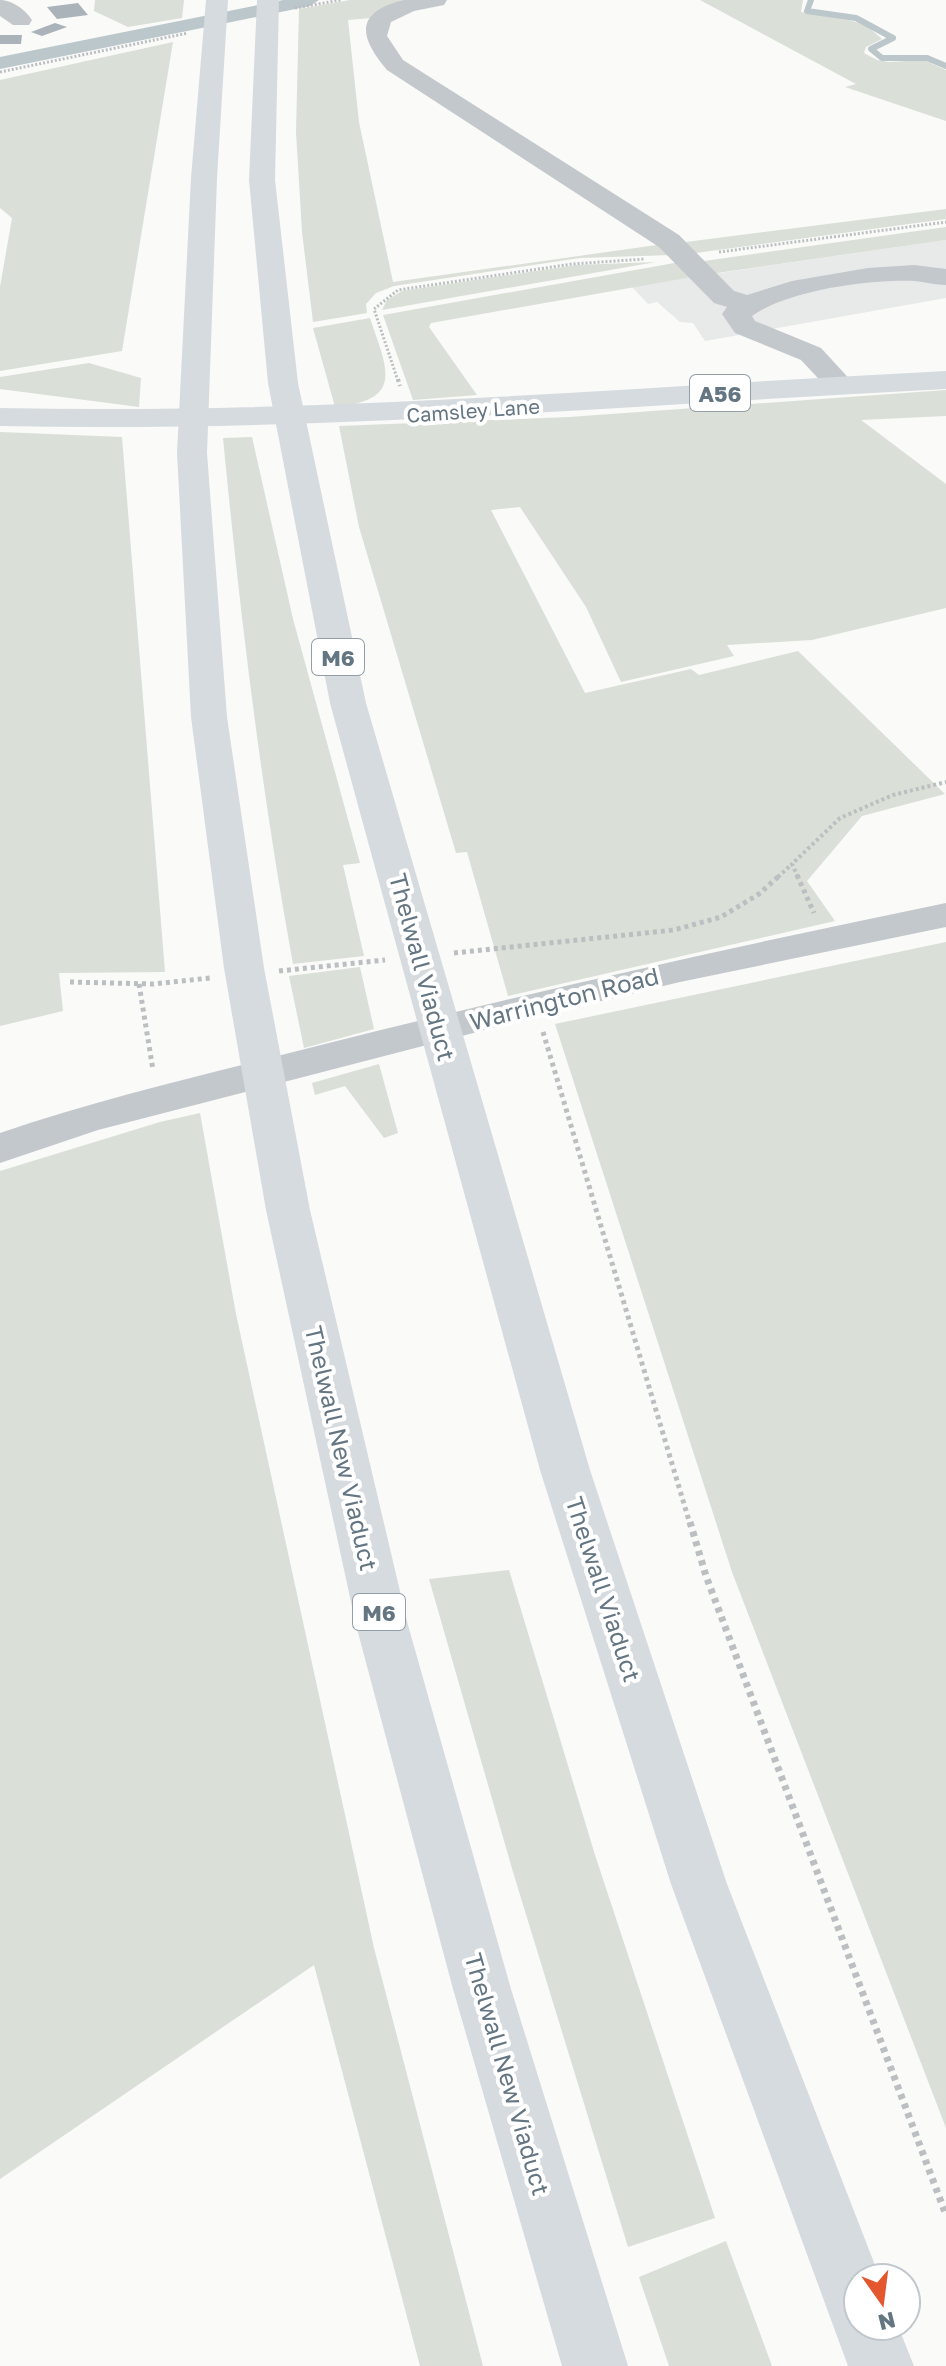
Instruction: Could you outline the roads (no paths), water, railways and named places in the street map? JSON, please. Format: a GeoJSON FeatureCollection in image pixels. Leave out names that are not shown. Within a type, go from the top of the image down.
{"type":"FeatureCollection","features":[{"type":"Feature","properties":{"kind":"main road","name":"Thelwall New Viaduct"},"geometry":{"type":"LineString","coordinates":[[217,0],[193,385],[192,453],[209,717],[225,843],[288,1210],[382,1625],[482,1989],[595,2366]]}},
{"type":"Feature","properties":{"kind":"main road","name":"Thelwall Viaduct"},"geometry":{"type":"LineString","coordinates":[[279,5],[267,28],[262,180],[283,383],[348,703],[565,1470],[699,1884],[842,2263]]}},
{"type":"Feature","properties":{"kind":"main road","name":"Camsley Lane"},"geometry":{"type":"LineString","coordinates":[[0,417],[161,421],[358,416],[946,380]]}},
{"type":"Feature","properties":{"kind":"main road"},"geometry":{"type":"LineString","coordinates":[[872,2342],[881,2366]]}},
{"type":"Feature","properties":{"kind":"street"},"geometry":{"type":"LineString","coordinates":[[436,0],[400,6],[382,15],[377,40],[383,53],[395,65],[669,241],[724,297],[745,304]]}},
{"type":"Feature","properties":{"kind":"street"},"geometry":{"type":"LineString","coordinates":[[0,5],[21,20]]}},
{"type":"Feature","properties":{"kind":"street"},"geometry":{"type":"LineString","coordinates":[[840,385],[811,354],[745,327],[736,314],[745,304],[771,293],[912,272],[946,277]]}},
{"type":"Feature","properties":{"kind":"street","name":"Warrington Road"},"geometry":{"type":"LineString","coordinates":[[0,1148],[86,1119],[535,1004],[946,915]]}},
{"type":"Feature","properties":{"kind":"waterway"},"geometry":{"type":"LineString","coordinates":[[0,63],[310,0]]}},
{"type":"Feature","properties":{"kind":"waterway"},"geometry":{"type":"LineString","coordinates":[[811,0],[807,11],[856,18],[893,38],[871,49],[882,58],[927,58],[946,66]]}}]}
